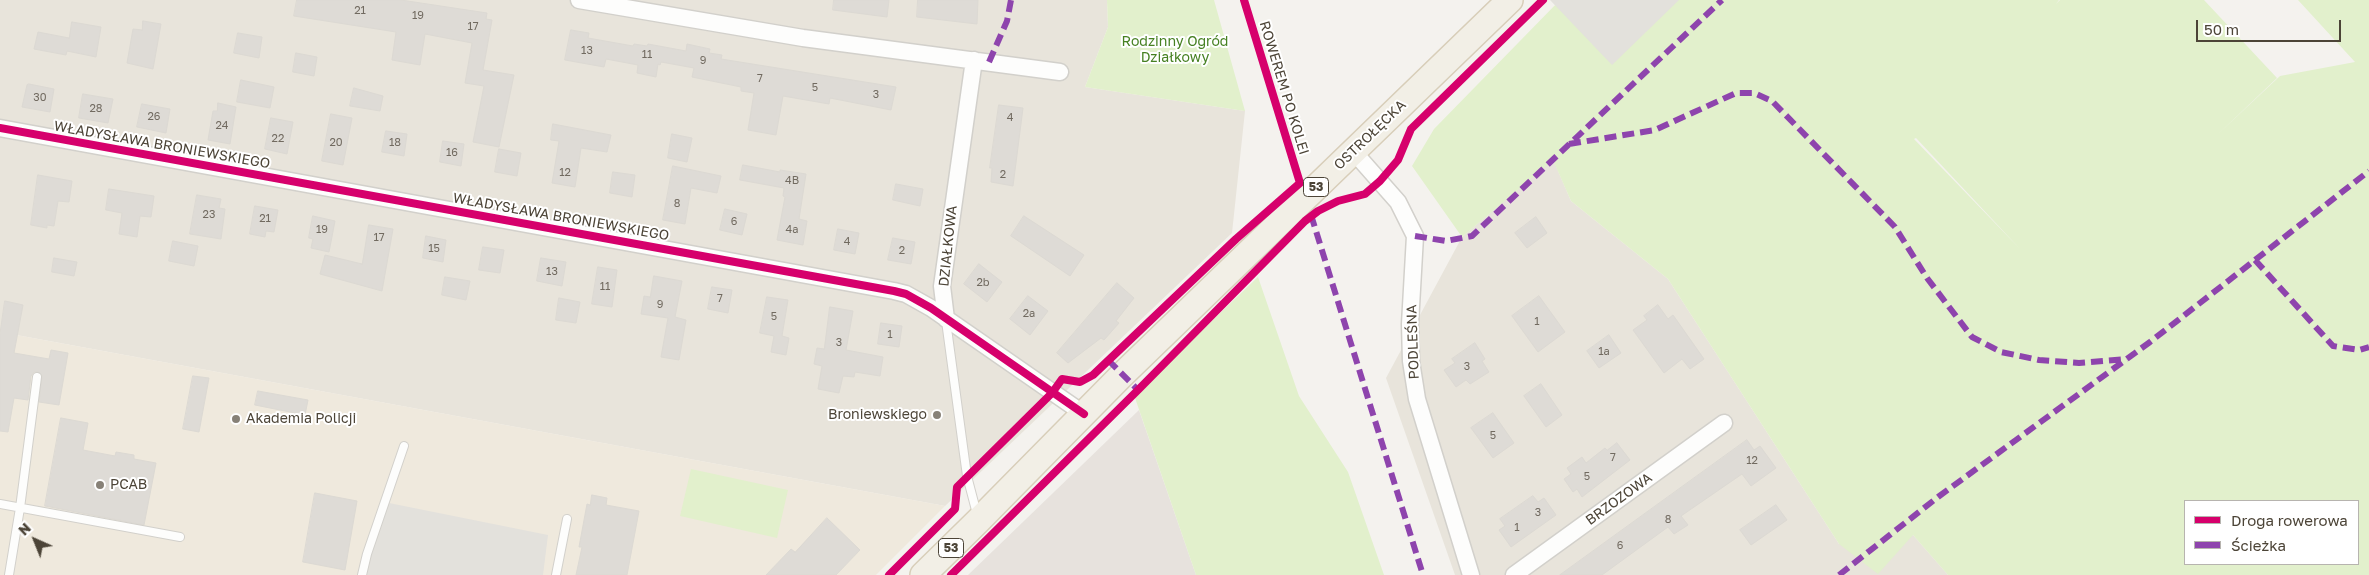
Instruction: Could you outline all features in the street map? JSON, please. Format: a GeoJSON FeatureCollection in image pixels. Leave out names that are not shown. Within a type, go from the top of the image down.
{"type":"FeatureCollection","features":[{"type":"Feature","properties":{"kind":"main road","name":"OSTROŁĘCKA"},"geometry":{"type":"LineString","coordinates":[[1084,414],[1510,0]]}},
{"type":"Feature","properties":{"kind":"main road","name":"53"},"geometry":{"type":"LineString","coordinates":[[923,575],[1084,414]]}},
{"type":"Feature","properties":{"kind":"street"},"geometry":{"type":"LineString","coordinates":[[579,0],[803,38],[1060,72]]}},
{"type":"Feature","properties":{"kind":"street","name":"DZIAŁKOWA"},"geometry":{"type":"LineString","coordinates":[[946,319],[942,286],[974,60]]}},
{"type":"Feature","properties":{"kind":"street","name":"WŁADYSŁAWA BRONIEWSKIEGO"},"geometry":{"type":"LineString","coordinates":[[0,128],[894,291],[920,302],[1084,414]]}},
{"type":"Feature","properties":{"kind":"street","name":"PODLEŚNA"},"geometry":{"type":"LineString","coordinates":[[1354,151],[1398,202],[1415,236],[1410,324],[1411,361],[1417,399],[1471,575]]}},
{"type":"Feature","properties":{"kind":"street","name":"BRZOZOWA"},"geometry":{"type":"LineString","coordinates":[[1514,575],[1724,423]]}},
{"type":"Feature","properties":{"kind":"lane","name":"DZIAŁKOWA"},"geometry":{"type":"LineString","coordinates":[[946,319],[967,476],[978,521]]}},
{"type":"Feature","properties":{"kind":"lane"},"geometry":{"type":"LineString","coordinates":[[9,575],[20,508],[37,377]]}},
{"type":"Feature","properties":{"kind":"lane"},"geometry":{"type":"LineString","coordinates":[[362,575],[367,554],[404,446]]}},
{"type":"Feature","properties":{"kind":"lane"},"geometry":{"type":"LineString","coordinates":[[0,504],[180,536]]}},
{"type":"Feature","properties":{"kind":"lane"},"geometry":{"type":"LineString","coordinates":[[556,575],[567,519]]}},
{"type":"Feature","properties":{"kind":"shaded area"},"geometry":{"type":"Polygon","coordinates":[[[0,0],[1107,0],[1108,27],[1085,87],[1245,111],[1232,233],[945,506],[0,332],[0,0]]]}},
{"type":"Feature","properties":{"kind":"shaded area"},"geometry":{"type":"Polygon","coordinates":[[[1550,0],[1679,0],[1612,65],[1550,0]]]}},
{"type":"Feature","properties":{"kind":"shaded area"},"geometry":{"type":"Polygon","coordinates":[[[1553,159],[1571,201],[1668,279],[1839,544],[1913,535],[1948,575],[1455,575],[1386,378],[1462,237],[1553,159]]]}},
{"type":"Feature","properties":{"kind":"shaded area","name":"Akademia Policji"},"geometry":{"type":"Polygon","coordinates":[[[0,332],[945,506],[876,575],[0,575],[0,332]]]}},
{"type":"Feature","properties":{"kind":"shaded area"},"geometry":{"type":"Polygon","coordinates":[[[1139,410],[1196,575],[968,575],[1139,410]]]}},
{"type":"Feature","properties":{"kind":"shaded area"},"geometry":{"type":"Polygon","coordinates":[[[384,502],[548,535],[543,575],[363,575],[384,502]]]}},
{"type":"Feature","properties":{"kind":"green space","name":"Rodzinny Ogród Działkowy"},"geometry":{"type":"Polygon","coordinates":[[[1107,0],[1214,0],[1245,111],[1085,87],[1108,27],[1107,0]]]}},
{"type":"Feature","properties":{"kind":"green space"},"geometry":{"type":"Polygon","coordinates":[[[1560,0],[2059,0],[2056,4],[2060,0],[2204,0],[2277,78],[2216,136],[2280,76],[2355,62],[2298,0],[2369,0],[2369,575],[1948,575],[1913,535],[1878,574],[1839,544],[1668,279],[1571,201],[1553,160],[1462,237],[1412,166],[1434,129],[1560,0]],[[1916,138],[1914,139],[2021,250],[1916,138]]]}},
{"type":"Feature","properties":{"kind":"green space"},"geometry":{"type":"Polygon","coordinates":[[[1258,277],[1299,396],[1348,472],[1384,575],[1196,575],[1134,395],[1258,277]]]}},
{"type":"Feature","properties":{"kind":"green space"},"geometry":{"type":"Polygon","coordinates":[[[691,469],[788,490],[777,538],[680,516],[691,469]]]}},
{"type":"Feature","properties":{"kind":"building"},"geometry":{"type":"Polygon","coordinates":[[[297,0],[401,0],[487,13],[486,19],[492,20],[483,70],[514,75],[499,147],[473,142],[484,86],[465,83],[472,43],[425,34],[420,65],[392,60],[396,32],[294,16],[297,0]]]}},
{"type":"Feature","properties":{"kind":"building"},"geometry":{"type":"Polygon","coordinates":[[[834,0],[889,0],[887,17],[833,10],[834,0]]]}},
{"type":"Feature","properties":{"kind":"building"},"geometry":{"type":"Polygon","coordinates":[[[918,0],[978,0],[977,24],[917,17],[918,0]]]}},
{"type":"Feature","properties":{"kind":"building"},"geometry":{"type":"Polygon","coordinates":[[[143,21],[161,24],[153,69],[127,63],[133,29],[142,30],[143,21]]]}},
{"type":"Feature","properties":{"kind":"building"},"geometry":{"type":"Polygon","coordinates":[[[72,22],[101,27],[96,57],[67,51],[66,55],[34,49],[38,32],[69,38],[72,22]]]}},
{"type":"Feature","properties":{"kind":"building"},"geometry":{"type":"Polygon","coordinates":[[[571,30],[589,33],[588,38],[633,46],[634,44],[647,46],[648,44],[686,51],[687,44],[710,49],[709,53],[722,55],[721,59],[896,87],[891,110],[830,98],[829,104],[783,96],[776,135],[748,130],[754,93],[741,91],[741,87],[692,77],[694,68],[661,62],[660,65],[658,64],[656,77],[637,73],[638,65],[606,59],[604,67],[565,60],[571,30]]]}},
{"type":"Feature","properties":{"kind":"building"},"geometry":{"type":"Polygon","coordinates":[[[238,33],[262,37],[259,58],[234,53],[238,33]]]}},
{"type":"Feature","properties":{"kind":"building"},"geometry":{"type":"Polygon","coordinates":[[[296,53],[317,57],[314,76],[293,72],[296,53]]]}},
{"type":"Feature","properties":{"kind":"building"},"geometry":{"type":"Polygon","coordinates":[[[241,80],[274,87],[270,108],[237,102],[241,80]]]}},
{"type":"Feature","properties":{"kind":"building"},"geometry":{"type":"Polygon","coordinates":[[[27,85],[54,89],[50,112],[22,107],[27,85]]]}},
{"type":"Feature","properties":{"kind":"building"},"geometry":{"type":"Polygon","coordinates":[[[354,88],[383,96],[380,111],[350,106],[354,88]]]}},
{"type":"Feature","properties":{"kind":"building"},"geometry":{"type":"Polygon","coordinates":[[[83,94],[113,99],[108,123],[79,118],[83,94]]]}},
{"type":"Feature","properties":{"kind":"building"},"geometry":{"type":"Polygon","coordinates":[[[218,103],[236,107],[230,144],[208,140],[213,111],[217,111],[218,103]]]}},
{"type":"Feature","properties":{"kind":"building"},"geometry":{"type":"Polygon","coordinates":[[[142,104],[170,109],[166,133],[137,127],[142,104]]]}},
{"type":"Feature","properties":{"kind":"building"},"geometry":{"type":"Polygon","coordinates":[[[999,105],[1023,108],[1013,186],[991,182],[992,168],[990,168],[999,105]]]}},
{"type":"Feature","properties":{"kind":"building"},"geometry":{"type":"Polygon","coordinates":[[[331,114],[352,118],[343,165],[322,161],[331,114]]]}},
{"type":"Feature","properties":{"kind":"building"},"geometry":{"type":"Polygon","coordinates":[[[271,118],[293,122],[287,154],[265,149],[271,118]]]}},
{"type":"Feature","properties":{"kind":"building"},"geometry":{"type":"Polygon","coordinates":[[[553,124],[611,135],[607,152],[581,148],[575,187],[552,183],[559,141],[551,140],[553,124]]]}},
{"type":"Feature","properties":{"kind":"building"},"geometry":{"type":"Polygon","coordinates":[[[386,131],[407,134],[404,156],[382,152],[386,131]]]}},
{"type":"Feature","properties":{"kind":"building"},"geometry":{"type":"Polygon","coordinates":[[[672,134],[692,138],[687,162],[668,158],[672,134]]]}},
{"type":"Feature","properties":{"kind":"building"},"geometry":{"type":"Polygon","coordinates":[[[443,141],[464,144],[461,166],[440,162],[443,141]]]}},
{"type":"Feature","properties":{"kind":"building"},"geometry":{"type":"Polygon","coordinates":[[[499,149],[521,153],[517,176],[495,172],[499,149]]]}},
{"type":"Feature","properties":{"kind":"building"},"geometry":{"type":"Polygon","coordinates":[[[743,165],[780,172],[780,170],[806,174],[799,219],[807,221],[803,245],[777,240],[785,197],[783,196],[784,188],[740,180],[743,165]]]}},
{"type":"Feature","properties":{"kind":"building"},"geometry":{"type":"Polygon","coordinates":[[[673,166],[721,176],[717,193],[691,188],[685,224],[663,220],[673,166]]]}},
{"type":"Feature","properties":{"kind":"building"},"geometry":{"type":"Polygon","coordinates":[[[613,172],[635,175],[632,197],[610,193],[613,172]]]}},
{"type":"Feature","properties":{"kind":"building"},"geometry":{"type":"Polygon","coordinates":[[[38,175],[72,181],[69,202],[58,201],[54,226],[47,225],[47,228],[31,225],[38,175]]]}},
{"type":"Feature","properties":{"kind":"building"},"geometry":{"type":"Polygon","coordinates":[[[896,184],[923,189],[920,206],[893,200],[896,184]]]}},
{"type":"Feature","properties":{"kind":"building"},"geometry":{"type":"Polygon","coordinates":[[[109,189],[154,196],[151,217],[140,216],[137,237],[119,234],[122,213],[106,210],[109,189]]]}},
{"type":"Feature","properties":{"kind":"building"},"geometry":{"type":"Polygon","coordinates":[[[197,195],[221,199],[219,208],[225,209],[221,239],[190,234],[197,195]]]}},
{"type":"Feature","properties":{"kind":"building"},"geometry":{"type":"Polygon","coordinates":[[[255,206],[278,210],[274,232],[266,231],[265,237],[250,234],[255,206]]]}},
{"type":"Feature","properties":{"kind":"building"},"geometry":{"type":"Polygon","coordinates":[[[725,209],[747,214],[742,235],[720,230],[725,209]]]}},
{"type":"Feature","properties":{"kind":"building"},"geometry":{"type":"Polygon","coordinates":[[[313,216],[335,221],[329,252],[311,248],[313,239],[309,238],[313,216]]]}},
{"type":"Feature","properties":{"kind":"building"},"geometry":{"type":"Polygon","coordinates":[[[1024,216],[1084,255],[1070,276],[1011,236],[1024,216]]]}},
{"type":"Feature","properties":{"kind":"building"},"geometry":{"type":"Polygon","coordinates":[[[1536,217],[1547,233],[1527,248],[1515,233],[1536,217]]]}},
{"type":"Feature","properties":{"kind":"building"},"geometry":{"type":"Polygon","coordinates":[[[369,225],[393,229],[382,291],[320,274],[325,255],[362,264],[369,225]]]}},
{"type":"Feature","properties":{"kind":"building"},"geometry":{"type":"Polygon","coordinates":[[[838,229],[859,233],[855,254],[834,250],[838,229]]]}},
{"type":"Feature","properties":{"kind":"building"},"geometry":{"type":"Polygon","coordinates":[[[426,236],[446,240],[443,262],[423,258],[426,236]]]}},
{"type":"Feature","properties":{"kind":"building"},"geometry":{"type":"Polygon","coordinates":[[[893,238],[915,242],[911,264],[888,260],[893,238]]]}},
{"type":"Feature","properties":{"kind":"building"},"geometry":{"type":"Polygon","coordinates":[[[173,241],[198,246],[194,266],[169,261],[173,241]]]}},
{"type":"Feature","properties":{"kind":"building"},"geometry":{"type":"Polygon","coordinates":[[[483,247],[504,250],[500,273],[479,270],[483,247]]]}},
{"type":"Feature","properties":{"kind":"building"},"geometry":{"type":"Polygon","coordinates":[[[54,258],[77,262],[74,276],[52,272],[54,258]]]}},
{"type":"Feature","properties":{"kind":"building"},"geometry":{"type":"Polygon","coordinates":[[[541,258],[566,262],[562,286],[537,281],[541,258]]]}},
{"type":"Feature","properties":{"kind":"building"},"geometry":{"type":"Polygon","coordinates":[[[979,264],[1002,282],[987,302],[964,284],[979,264]]]}},
{"type":"Feature","properties":{"kind":"building"},"geometry":{"type":"Polygon","coordinates":[[[598,267],[617,270],[612,307],[592,304],[598,267]]]}},
{"type":"Feature","properties":{"kind":"building"},"geometry":{"type":"Polygon","coordinates":[[[654,276],[682,281],[675,317],[686,320],[679,360],[661,357],[668,318],[641,314],[644,296],[650,297],[654,276]]]}},
{"type":"Feature","properties":{"kind":"building"},"geometry":{"type":"Polygon","coordinates":[[[445,277],[470,281],[466,300],[442,295],[445,277]]]}},
{"type":"Feature","properties":{"kind":"building"},"geometry":{"type":"Polygon","coordinates":[[[1117,283],[1134,298],[1116,321],[1119,323],[1104,340],[1101,338],[1068,363],[1057,353],[1117,283]]]}},
{"type":"Feature","properties":{"kind":"building"},"geometry":{"type":"Polygon","coordinates":[[[712,287],[732,290],[728,313],[708,309],[712,287]]]}},
{"type":"Feature","properties":{"kind":"building"},"geometry":{"type":"Polygon","coordinates":[[[1028,296],[1048,311],[1030,335],[1010,319],[1028,296]]]}},
{"type":"Feature","properties":{"kind":"building"},"geometry":{"type":"Polygon","coordinates":[[[1539,296],[1565,332],[1538,352],[1512,316],[1539,296]]]}},
{"type":"Feature","properties":{"kind":"building"},"geometry":{"type":"Polygon","coordinates":[[[767,297],[788,300],[782,336],[789,338],[786,355],[771,352],[774,336],[760,333],[767,297]]]}},
{"type":"Feature","properties":{"kind":"building"},"geometry":{"type":"Polygon","coordinates":[[[559,298],[580,302],[576,323],[556,320],[559,298]]]}},
{"type":"Feature","properties":{"kind":"building"},"geometry":{"type":"Polygon","coordinates":[[[5,301],[23,305],[14,353],[49,359],[51,350],[68,353],[59,405],[39,402],[42,375],[34,372],[31,376],[28,400],[14,398],[8,432],[0,431],[0,334],[5,301]]]}},
{"type":"Feature","properties":{"kind":"building"},"geometry":{"type":"Polygon","coordinates":[[[1658,305],[1668,319],[1673,315],[1704,359],[1690,369],[1682,359],[1664,373],[1633,330],[1647,320],[1644,316],[1658,305]]]}},
{"type":"Feature","properties":{"kind":"building"},"geometry":{"type":"Polygon","coordinates":[[[830,307],[853,311],[846,350],[883,357],[880,376],[855,372],[854,377],[843,376],[839,393],[818,389],[822,366],[814,364],[817,348],[824,349],[830,307]]]}},
{"type":"Feature","properties":{"kind":"building"},"geometry":{"type":"Polygon","coordinates":[[[881,323],[902,326],[899,347],[878,344],[881,323]]]}},
{"type":"Feature","properties":{"kind":"building"},"geometry":{"type":"Polygon","coordinates":[[[1609,335],[1621,353],[1599,368],[1587,351],[1609,335]]]}},
{"type":"Feature","properties":{"kind":"building"},"geometry":{"type":"Polygon","coordinates":[[[1475,343],[1485,359],[1482,361],[1489,372],[1470,384],[1466,380],[1456,387],[1444,370],[1455,363],[1452,359],[1475,343]]]}},
{"type":"Feature","properties":{"kind":"building"},"geometry":{"type":"Polygon","coordinates":[[[193,376],[209,378],[199,432],[183,429],[193,376]]]}},
{"type":"Feature","properties":{"kind":"building"},"geometry":{"type":"Polygon","coordinates":[[[1541,384],[1562,415],[1546,427],[1524,396],[1541,384]]]}},
{"type":"Feature","properties":{"kind":"building"},"geometry":{"type":"Polygon","coordinates":[[[258,391],[308,400],[305,415],[255,405],[258,391]]]}},
{"type":"Feature","properties":{"kind":"building"},"geometry":{"type":"Polygon","coordinates":[[[1493,413],[1514,443],[1493,458],[1471,428],[1493,413]]]}},
{"type":"Feature","properties":{"kind":"building","name":"PCAB"},"geometry":{"type":"Polygon","coordinates":[[[61,418],[88,423],[83,450],[115,456],[116,452],[134,455],[134,459],[156,463],[144,525],[45,506],[61,418]]]}},
{"type":"Feature","properties":{"kind":"building"},"geometry":{"type":"Polygon","coordinates":[[[1747,440],[1754,450],[1760,446],[1776,468],[1751,486],[1742,474],[1681,516],[1688,525],[1674,534],[1668,527],[1602,575],[1560,575],[1747,440]]]}},
{"type":"Feature","properties":{"kind":"building"},"geometry":{"type":"Polygon","coordinates":[[[1617,443],[1630,460],[1582,497],[1577,489],[1573,492],[1564,479],[1571,474],[1567,468],[1582,457],[1586,463],[1605,448],[1607,450],[1617,443]]]}},
{"type":"Feature","properties":{"kind":"building"},"geometry":{"type":"Polygon","coordinates":[[[315,493],[357,501],[345,570],[303,562],[315,493]]]}},
{"type":"Feature","properties":{"kind":"building"},"geometry":{"type":"Polygon","coordinates":[[[592,495],[607,498],[606,505],[639,511],[627,575],[576,575],[582,547],[579,547],[587,504],[590,505],[592,495]]]}},
{"type":"Feature","properties":{"kind":"building"},"geometry":{"type":"Polygon","coordinates":[[[1533,496],[1538,502],[1544,498],[1556,515],[1511,547],[1499,530],[1505,526],[1500,519],[1533,496]]]}},
{"type":"Feature","properties":{"kind":"building"},"geometry":{"type":"Polygon","coordinates":[[[1776,505],[1787,520],[1751,545],[1740,530],[1776,505]]]}},
{"type":"Feature","properties":{"kind":"building"},"geometry":{"type":"Polygon","coordinates":[[[827,518],[860,550],[836,575],[766,575],[791,549],[795,552],[827,518]]]}},
{"type":"Feature","properties":{"kind":"marked path"},"geometry":{"type":"LineString","coordinates":[[989,62],[1007,21],[1011,0]]}},
{"type":"Feature","properties":{"kind":"marked path"},"geometry":{"type":"LineString","coordinates":[[1415,236],[1446,241],[1472,236],[1722,0]]}},
{"type":"Feature","properties":{"kind":"marked path"},"geometry":{"type":"LineString","coordinates":[[1569,144],[1655,130],[1736,93],[1754,93],[1772,101],[1895,227],[1927,278],[1972,337],[2001,352],[2039,360],[2079,363],[2127,359]]}},
{"type":"Feature","properties":{"kind":"marked path"},"geometry":{"type":"LineString","coordinates":[[1839,575],[1938,497],[2150,342],[2369,171]]}},
{"type":"Feature","properties":{"kind":"marked path"},"geometry":{"type":"LineString","coordinates":[[1311,215],[1423,575]]}},
{"type":"Feature","properties":{"kind":"marked path"},"geometry":{"type":"LineString","coordinates":[[2255,260],[2333,346],[2359,350],[2369,347]]}},
{"type":"Feature","properties":{"kind":"marked path"},"geometry":{"type":"LineString","coordinates":[[1108,360],[1138,390]]}},
{"type":"Feature","properties":{"kind":"cycle path","name":"ROWEREM PO KOLEI"},"geometry":{"type":"LineString","coordinates":[[889,575],[955,509],[957,487],[1052,393],[1062,379],[1080,382],[1093,375],[1236,239],[1300,183],[1244,0]]}},
{"type":"Feature","properties":{"kind":"cycle path"},"geometry":{"type":"LineString","coordinates":[[951,575],[1305,221],[1318,211],[1338,201],[1365,194],[1380,181],[1398,160],[1411,129],[1543,0]]}},
{"type":"Feature","properties":{"kind":"cycle path"},"geometry":{"type":"LineString","coordinates":[[0,128],[906,294],[931,308],[1084,414]]}},
{"type":"Feature","properties":{"kind":"place","name":"Broniewskiego"},"geometry":{"type":"Point","coordinates":[937,415]}},
{"type":"Feature","properties":{"kind":"place","name":"Akademia Policji"},"geometry":{"type":"Point","coordinates":[236,419]}},
{"type":"Feature","properties":{"kind":"place","name":"PCAB"},"geometry":{"type":"Point","coordinates":[100,485]}}]}
